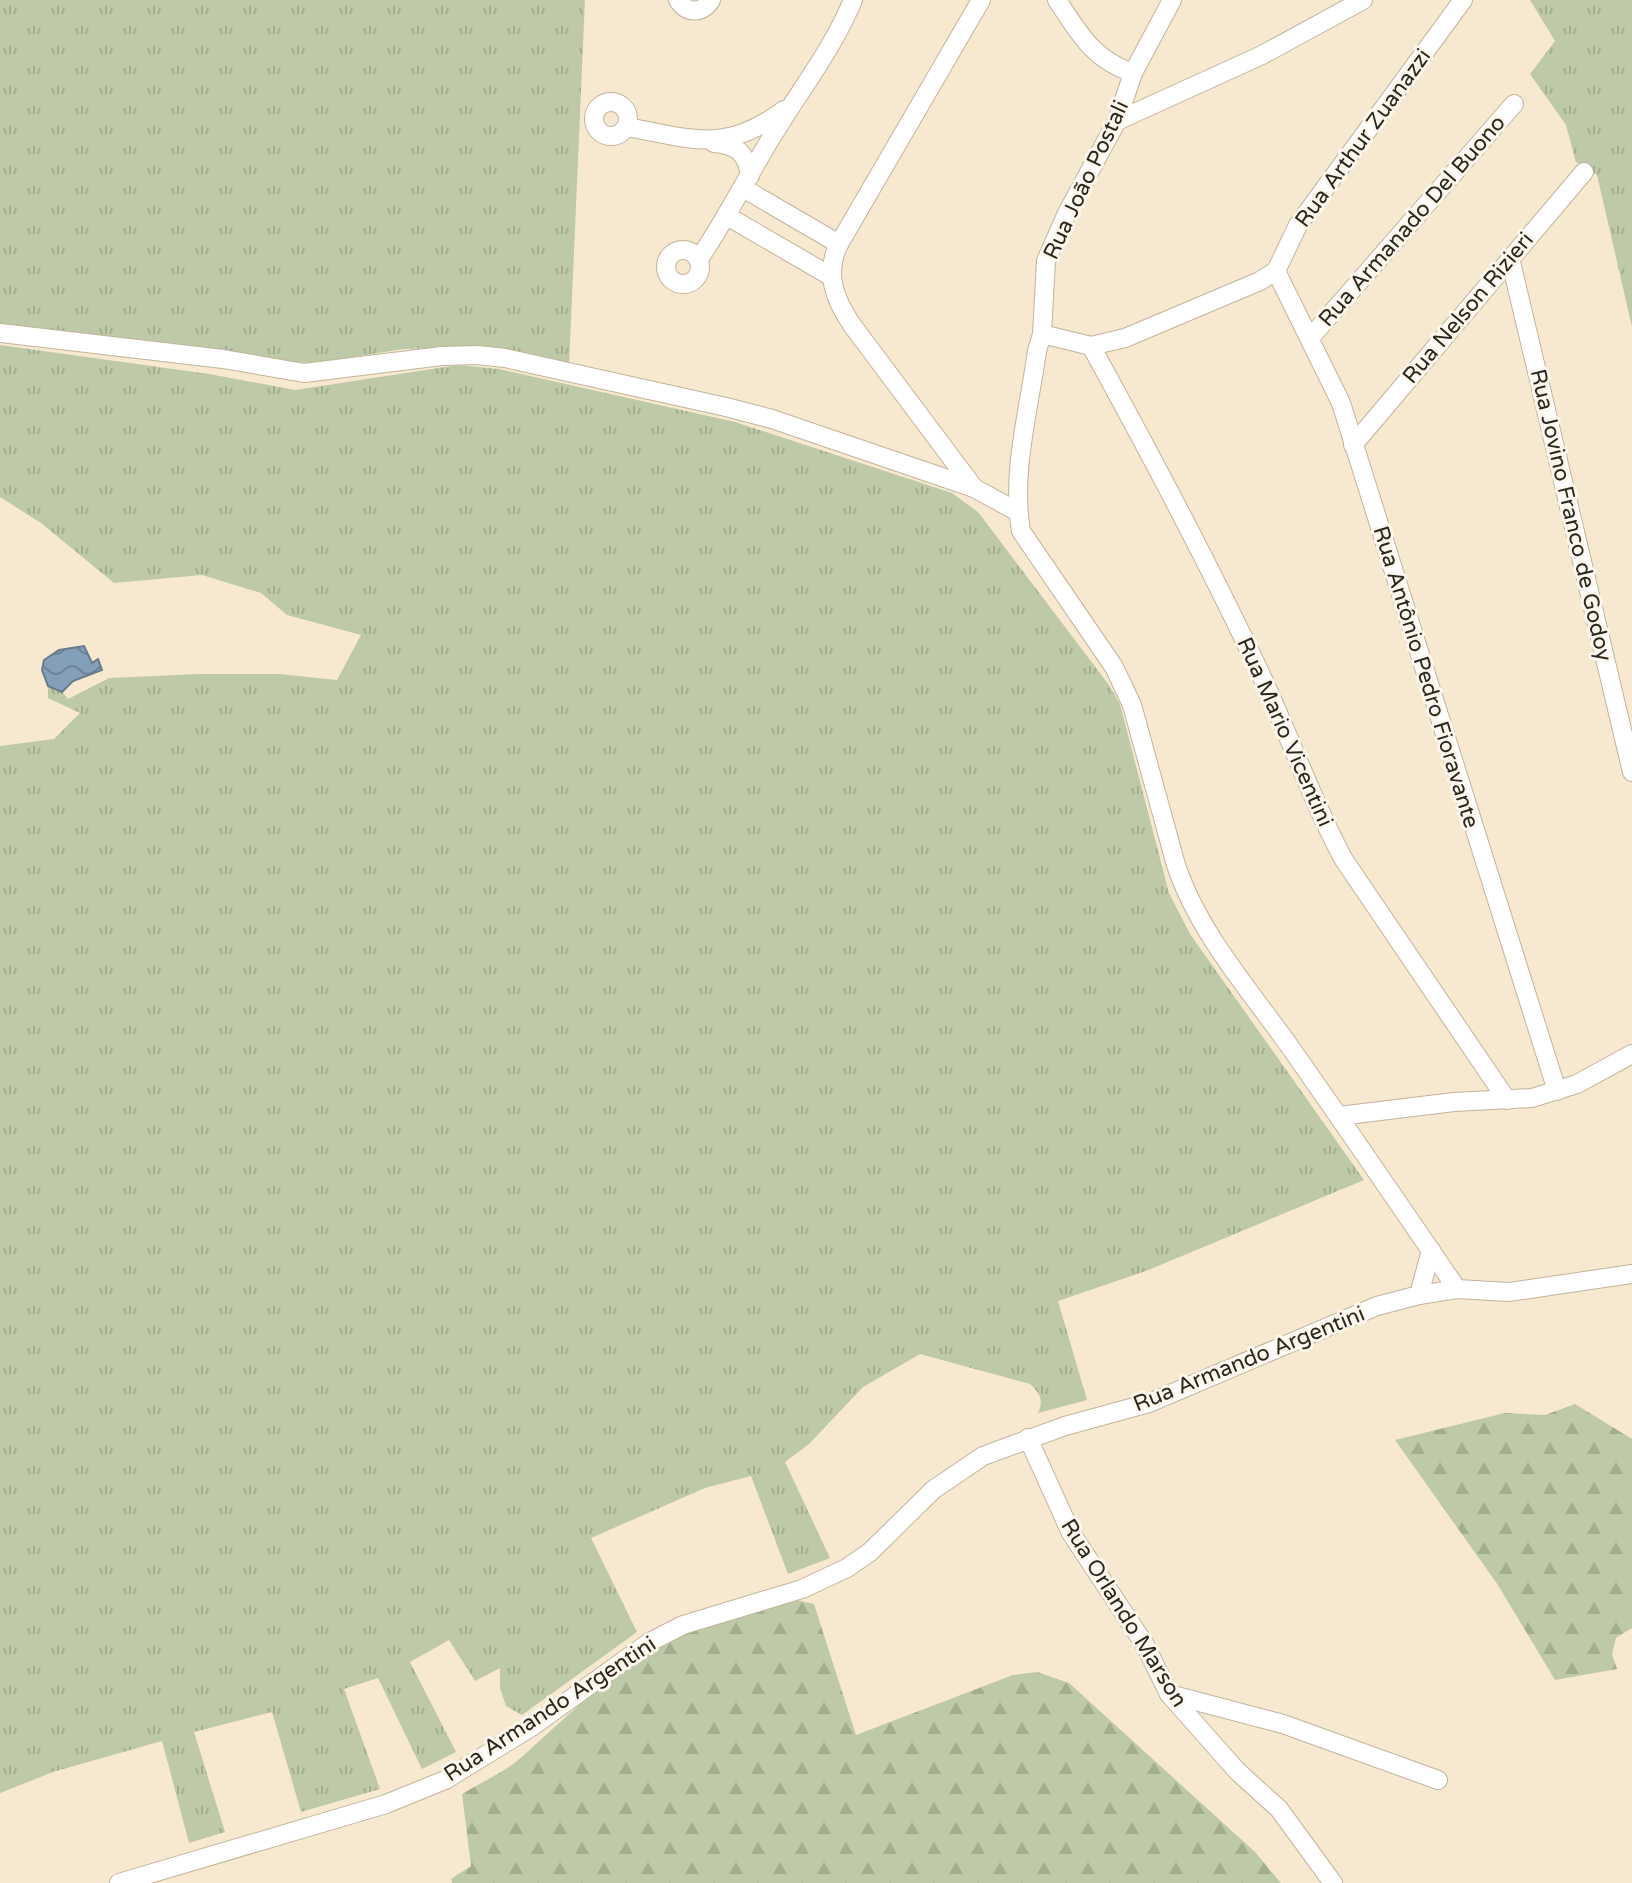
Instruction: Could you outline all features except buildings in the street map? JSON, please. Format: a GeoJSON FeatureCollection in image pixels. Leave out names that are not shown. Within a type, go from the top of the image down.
{"type":"FeatureCollection","features":[{"type":"Feature","properties":{"kind":"street"},"geometry":{"type":"LineString","coordinates":[[678,0],[683,7],[695,11],[707,7],[711,0]]}},
{"type":"Feature","properties":{"kind":"street"},"geometry":{"type":"LineString","coordinates":[[699,259],[846,18],[853,0]]}},
{"type":"Feature","properties":{"kind":"street"},"geometry":{"type":"LineString","coordinates":[[974,488],[840,308],[832,288],[832,277],[834,253],[981,0]]}},
{"type":"Feature","properties":{"kind":"street"},"geometry":{"type":"LineString","coordinates":[[1057,0],[1091,49],[1115,68],[1133,73]]}},
{"type":"Feature","properties":{"kind":"street","name":"Rua João Postali"},"geometry":{"type":"LineString","coordinates":[[1018,512],[1020,461],[1042,334],[1046,261],[1067,213],[1117,121],[1133,73],[1172,0]]}},
{"type":"Feature","properties":{"kind":"street"},"geometry":{"type":"LineString","coordinates":[[1117,121],[1262,55],[1363,0]]}},
{"type":"Feature","properties":{"kind":"street","name":"Rua Arthur Zuanazzi"},"geometry":{"type":"LineString","coordinates":[[1276,271],[1298,225],[1463,0]]}},
{"type":"Feature","properties":{"kind":"street"},"geometry":{"type":"LineString","coordinates":[[708,142],[750,131],[793,104]]}},
{"type":"Feature","properties":{"kind":"street","name":"Rua Armanado Del Buono"},"geometry":{"type":"LineString","coordinates":[[1310,338],[1514,104]]}},
{"type":"Feature","properties":{"kind":"street"},"geometry":{"type":"LineString","coordinates":[[627,127],[732,144],[748,161],[747,182]]}},
{"type":"Feature","properties":{"kind":"street","name":"Rua Nelson Rizieri"},"geometry":{"type":"LineString","coordinates":[[1353,445],[1584,172]]}},
{"type":"Feature","properties":{"kind":"street"},"geometry":{"type":"LineString","coordinates":[[747,182],[839,244]]}},
{"type":"Feature","properties":{"kind":"street"},"geometry":{"type":"LineString","coordinates":[[727,216],[832,277]]}},
{"type":"Feature","properties":{"kind":"street","name":"Rua Jovino Franco de Godoy"},"geometry":{"type":"LineString","coordinates":[[1510,258],[1632,772]]}},
{"type":"Feature","properties":{"kind":"street"},"geometry":{"type":"LineString","coordinates":[[1042,334],[1091,346],[1125,338],[1260,281],[1276,271]]}},
{"type":"Feature","properties":{"kind":"street","name":"Rua Antônio Pedro Fioravante"},"geometry":{"type":"LineString","coordinates":[[1276,271],[1341,403],[1557,1091]]}},
{"type":"Feature","properties":{"kind":"street"},"geometry":{"type":"LineString","coordinates":[[0,333],[223,359],[304,373],[442,356],[505,358],[757,415],[974,488],[1018,512],[1021,531],[1114,667],[1132,705],[1184,890],[1203,925],[1457,1289]]}},
{"type":"Feature","properties":{"kind":"street","name":"Rua Mario Vicentini"},"geometry":{"type":"LineString","coordinates":[[1091,346],[1234,617],[1275,705],[1321,818],[1344,860],[1507,1100]]}},
{"type":"Feature","properties":{"kind":"street"},"geometry":{"type":"LineString","coordinates":[[1339,1116],[1454,1102],[1507,1100],[1557,1091],[1577,1084],[1632,1054]]}},
{"type":"Feature","properties":{"kind":"street"},"geometry":{"type":"LineString","coordinates":[[1419,1295],[1431,1250]]}},
{"type":"Feature","properties":{"kind":"street","name":"Rua Armando Argentini"},"geometry":{"type":"LineString","coordinates":[[119,1883],[373,1808],[445,1780],[533,1726],[648,1643],[683,1625],[802,1589],[847,1568],[870,1552],[933,1490],[983,1456],[1028,1438],[1149,1403],[1377,1306],[1457,1289],[1509,1292],[1632,1274]]}},
{"type":"Feature","properties":{"kind":"street","name":"Rua Orlando Marson"},"geometry":{"type":"LineString","coordinates":[[1028,1438],[1071,1533],[1145,1645],[1169,1694],[1237,1771],[1279,1809],[1333,1883]]}},
{"type":"Feature","properties":{"kind":"street"},"geometry":{"type":"LineString","coordinates":[[1169,1694],[1283,1724],[1438,1780]]}},
{"type":"Feature","properties":{"kind":"green space"},"geometry":{"type":"Polygon","coordinates":[[[0,0],[585,0],[569,366],[455,347],[404,349],[315,363],[278,361],[219,349],[32,332],[0,326],[0,0]]]}},
{"type":"Feature","properties":{"kind":"green space"},"geometry":{"type":"Polygon","coordinates":[[[1530,0],[1632,0],[1632,327],[1597,175],[1576,162],[1566,125],[1530,74],[1555,41],[1530,0]]]}},
{"type":"Feature","properties":{"kind":"green space"},"geometry":{"type":"Polygon","coordinates":[[[0,345],[209,374],[295,390],[458,365],[499,369],[735,422],[952,493],[978,512],[1109,685],[1120,704],[1169,893],[1190,934],[1364,1180],[1146,1271],[1058,1301],[1087,1400],[1038,1413],[1040,1397],[1030,1384],[920,1354],[863,1387],[809,1444],[785,1462],[830,1558],[788,1574],[751,1476],[705,1488],[591,1538],[637,1632],[522,1715],[506,1706],[500,1688],[500,1668],[475,1681],[449,1640],[410,1662],[456,1752],[422,1769],[378,1678],[344,1689],[380,1789],[301,1812],[272,1712],[194,1732],[225,1832],[189,1843],[162,1741],[53,1772],[0,1793],[0,746],[54,739],[80,713],[48,698],[48,686],[62,692],[68,699],[109,678],[279,674],[337,680],[361,635],[287,615],[261,593],[202,575],[114,583],[41,523],[0,497],[0,345]]]}},
{"type":"Feature","properties":{"kind":"green space"},"geometry":{"type":"Polygon","coordinates":[[[1575,1404],[1632,1439],[1632,1628],[1616,1638],[1612,1654],[1617,1669],[1555,1680],[1498,1585],[1395,1440],[1505,1413],[1545,1415],[1575,1404]]]}},
{"type":"Feature","properties":{"kind":"green space"},"geometry":{"type":"Polygon","coordinates":[[[796,1600],[814,1604],[856,1735],[1013,1675],[1037,1672],[1069,1683],[1255,1852],[1281,1883],[452,1883],[451,1879],[471,1866],[462,1794],[517,1761],[598,1689],[659,1646],[707,1624],[796,1600]]]}},
{"type":"Feature","properties":{"kind":"water"},"geometry":{"type":"Polygon","coordinates":[[[84,646],[92,663],[98,659],[102,670],[73,681],[62,692],[48,686],[42,670],[44,660],[59,650],[84,646]]]}}]}
